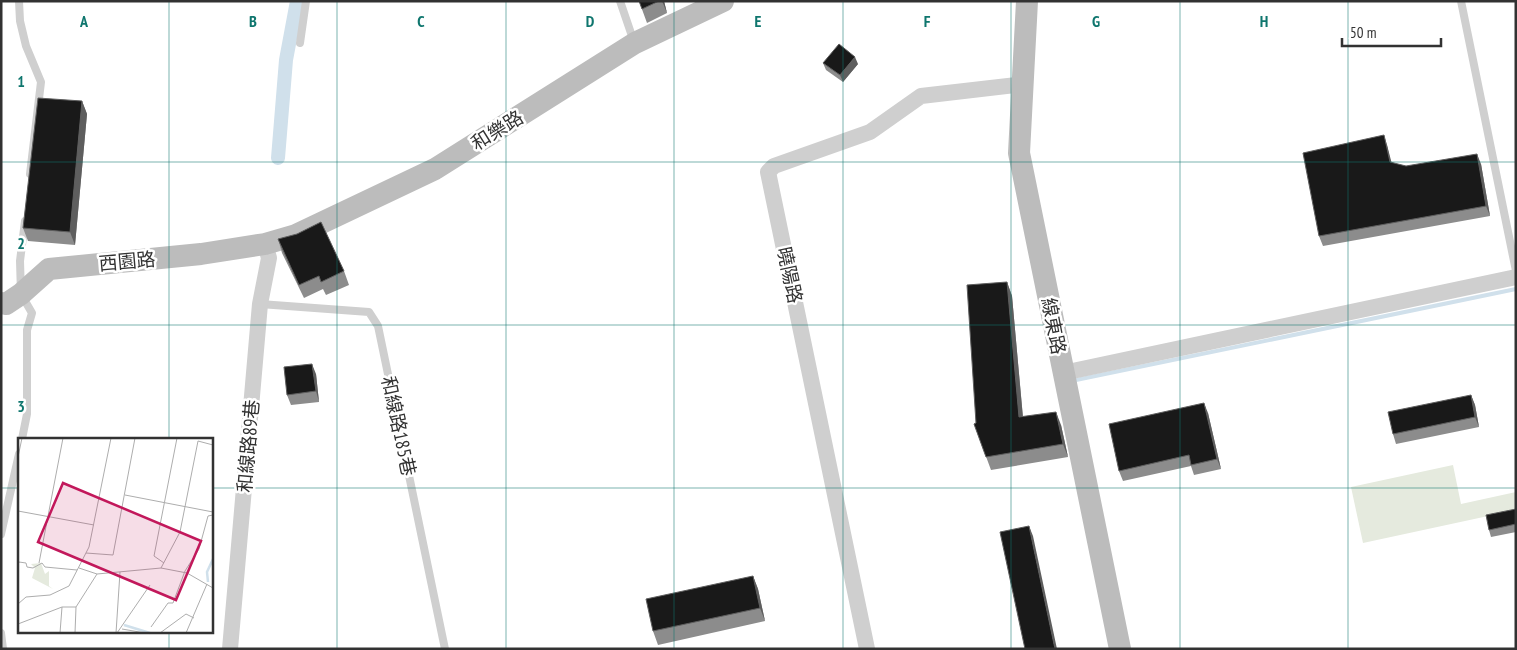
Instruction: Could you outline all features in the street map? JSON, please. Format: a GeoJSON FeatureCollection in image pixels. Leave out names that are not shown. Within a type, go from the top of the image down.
{"type":"FeatureCollection","features":[{"type":"Feature","properties":{"kind":"street","name":"和樂路"},"geometry":{"type":"LineString","coordinates":[[265,244],[296,235],[435,169],[635,43],[723,1]]}},
{"type":"Feature","properties":{"kind":"street","name":"線東路"},"geometry":{"type":"LineString","coordinates":[[1027,1],[1019,153],[1120,649]]}},
{"type":"Feature","properties":{"kind":"street","name":"曉陽路"},"geometry":{"type":"LineString","coordinates":[[867,649],[768,172],[774,166],[870,132],[921,96],[1024,84]]}},
{"type":"Feature","properties":{"kind":"street","name":"西園路"},"geometry":{"type":"LineString","coordinates":[[11,299],[50,269],[200,254],[265,244]]}},
{"type":"Feature","properties":{"kind":"street","name":"和線路89巷"},"geometry":{"type":"LineString","coordinates":[[230,649],[260,304],[269,258],[265,244]]}},
{"type":"Feature","properties":{"kind":"street"},"geometry":{"type":"LineString","coordinates":[[1063,373],[1516,277]]}},
{"type":"Feature","properties":{"kind":"lane"},"geometry":{"type":"LineString","coordinates":[[19,1],[20,22],[26,46],[41,82],[29,184]]}},
{"type":"Feature","properties":{"kind":"lane"},"geometry":{"type":"LineString","coordinates":[[300,43],[306,1]]}},
{"type":"Feature","properties":{"kind":"lane"},"geometry":{"type":"LineString","coordinates":[[620,1],[635,43]]}},
{"type":"Feature","properties":{"kind":"lane"},"geometry":{"type":"LineString","coordinates":[[1461,1],[1516,271]]}},
{"type":"Feature","properties":{"kind":"lane"},"geometry":{"type":"LineString","coordinates":[[22,438],[28,398],[27,330],[32,313],[11,299],[20,261],[26,211]]}},
{"type":"Feature","properties":{"kind":"lane","name":"和線路185巷"},"geometry":{"type":"LineString","coordinates":[[260,304],[369,312],[378,326],[445,649]]}},
{"type":"Feature","properties":{"kind":"lane"},"geometry":{"type":"LineString","coordinates":[[1,534],[18,458]]}},
{"type":"Feature","properties":{"kind":"lane"},"geometry":{"type":"LineString","coordinates":[[1,633],[3,649]]}},
{"type":"Feature","properties":{"kind":"shaded area"},"geometry":{"type":"Polygon","coordinates":[[[1453,465],[1461,504],[1516,492],[1516,510],[1363,543],[1351,487],[1453,465]]]}},
{"type":"Feature","properties":{"kind":"building"},"geometry":{"type":"Polygon","coordinates":[[[639,1],[659,1],[642,9],[639,1]]]}},
{"type":"Feature","properties":{"kind":"building"},"geometry":{"type":"Polygon","coordinates":[[[839,44],[855,57],[840,75],[823,63],[839,44]]]}},
{"type":"Feature","properties":{"kind":"building"},"geometry":{"type":"Polygon","coordinates":[[[38,98],[82,101],[70,232],[23,228],[38,98]]]}},
{"type":"Feature","properties":{"kind":"building"},"geometry":{"type":"Polygon","coordinates":[[[1384,135],[1390,162],[1406,166],[1477,154],[1486,206],[1319,236],[1303,153],[1384,135]]]}},
{"type":"Feature","properties":{"kind":"building"},"geometry":{"type":"Polygon","coordinates":[[[321,222],[344,271],[321,282],[319,276],[299,285],[278,239],[297,234],[321,222]]]}},
{"type":"Feature","properties":{"kind":"building"},"geometry":{"type":"Polygon","coordinates":[[[1007,282],[1019,417],[1056,412],[1063,444],[986,457],[974,424],[976,423],[967,285],[1007,282]]]}},
{"type":"Feature","properties":{"kind":"building"},"geometry":{"type":"Polygon","coordinates":[[[312,364],[316,391],[287,395],[284,367],[312,364]]]}},
{"type":"Feature","properties":{"kind":"building"},"geometry":{"type":"Polygon","coordinates":[[[1471,395],[1475,417],[1393,434],[1388,412],[1471,395]]]}},
{"type":"Feature","properties":{"kind":"building"},"geometry":{"type":"Polygon","coordinates":[[[1204,403],[1217,459],[1191,465],[1189,455],[1119,471],[1109,424],[1204,403]]]}},
{"type":"Feature","properties":{"kind":"building"},"geometry":{"type":"Polygon","coordinates":[[[1516,509],[1516,524],[1489,530],[1486,515],[1516,509]]]}},
{"type":"Feature","properties":{"kind":"building"},"geometry":{"type":"Polygon","coordinates":[[[1029,526],[1055,649],[1025,649],[1000,532],[1029,526]]]}},
{"type":"Feature","properties":{"kind":"building"},"geometry":{"type":"Polygon","coordinates":[[[753,576],[760,608],[653,631],[646,599],[753,576]]]}},
{"type":"Feature","properties":{"kind":"waterway"},"geometry":{"type":"LineString","coordinates":[[278,158],[286,60],[297,1]]}},
{"type":"Feature","properties":{"kind":"waterway"},"geometry":{"type":"LineString","coordinates":[[1076,380],[1516,289]]}}]}
